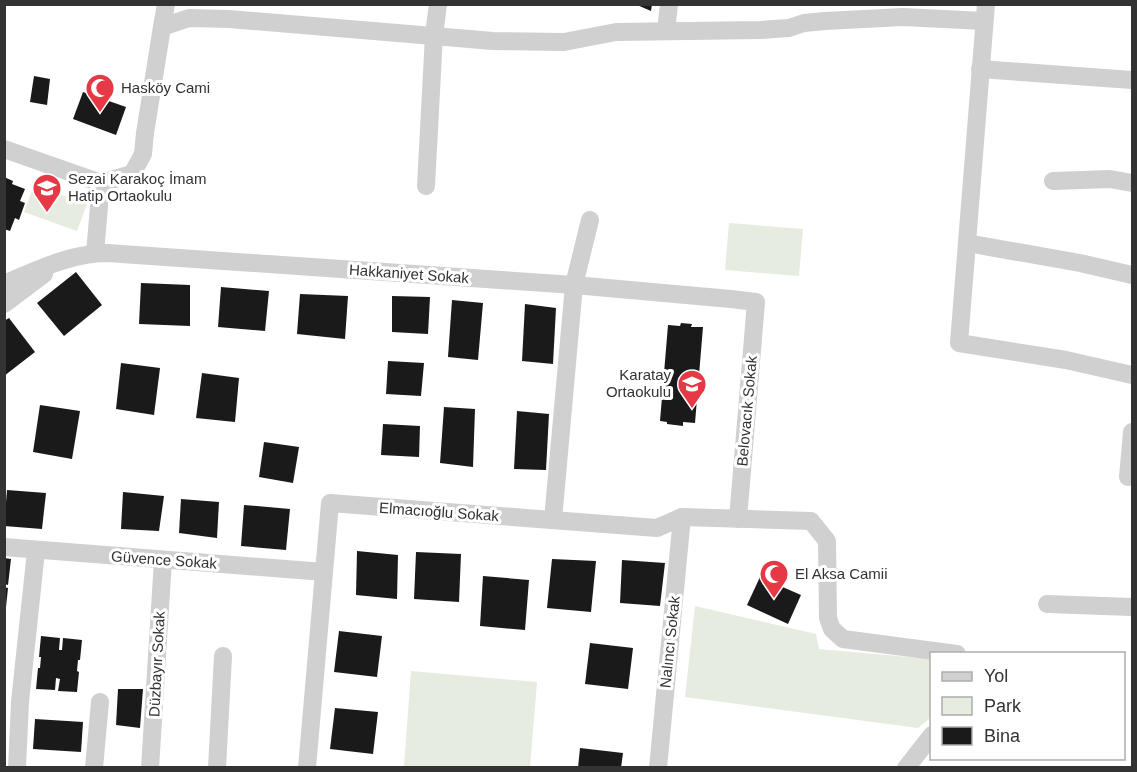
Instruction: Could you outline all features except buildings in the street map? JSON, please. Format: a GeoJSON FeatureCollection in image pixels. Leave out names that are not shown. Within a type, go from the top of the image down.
{"type":"FeatureCollection","features":[{"type":"Feature","properties":{"kind":"street"},"geometry":{"type":"LineString","coordinates":[[4,149],[101,183],[132,174],[143,154],[166,4]]}},
{"type":"Feature","properties":{"kind":"street"},"geometry":{"type":"LineString","coordinates":[[426,186],[434,35],[438,4]]}},
{"type":"Feature","properties":{"kind":"street"},"geometry":{"type":"LineString","coordinates":[[666,31],[669,4]]}},
{"type":"Feature","properties":{"kind":"street"},"geometry":{"type":"LineString","coordinates":[[162,27],[189,18],[229,19],[493,41],[564,42],[616,32],[770,29],[825,21],[985,13],[959,343],[1066,360],[1132,375]]}},
{"type":"Feature","properties":{"kind":"street"},"geometry":{"type":"LineString","coordinates":[[980,69],[1132,80]]}},
{"type":"Feature","properties":{"kind":"street"},"geometry":{"type":"LineString","coordinates":[[1053,180],[1110,179],[1132,183]]}},
{"type":"Feature","properties":{"kind":"street"},"geometry":{"type":"LineString","coordinates":[[95,253],[101,183]]}},
{"type":"Feature","properties":{"kind":"street"},"geometry":{"type":"LineString","coordinates":[[553,520],[574,285],[590,220]]}},
{"type":"Feature","properties":{"kind":"street"},"geometry":{"type":"LineString","coordinates":[[967,243],[1080,263],[1132,275]]}},
{"type":"Feature","properties":{"kind":"street","name":"Hakkaniyet Sokak"},"geometry":{"type":"LineString","coordinates":[[4,284],[82,255],[118,253],[574,285],[756,302]]}},
{"type":"Feature","properties":{"kind":"street","name":"Hakkaniyet Sokak"},"geometry":{"type":"LineString","coordinates":[[4,304],[63,261]]}},
{"type":"Feature","properties":{"kind":"street","name":"Belovacık Sokak"},"geometry":{"type":"LineString","coordinates":[[738,519],[756,302]]}},
{"type":"Feature","properties":{"kind":"street"},"geometry":{"type":"LineString","coordinates":[[1128,477],[1132,432]]}},
{"type":"Feature","properties":{"kind":"street","name":"Elmacıoğlu Sokak"},"geometry":{"type":"LineString","coordinates":[[307,768],[330,503],[657,528],[682,517],[810,521],[827,541],[828,618],[832,629],[843,639],[942,652]]}},
{"type":"Feature","properties":{"kind":"street","name":"Nalıncı Sokak"},"geometry":{"type":"LineString","coordinates":[[658,768],[682,517]]}},
{"type":"Feature","properties":{"kind":"street","name":"Güvence Sokak"},"geometry":{"type":"LineString","coordinates":[[4,547],[324,572]]}},
{"type":"Feature","properties":{"kind":"street"},"geometry":{"type":"LineString","coordinates":[[17,768],[12,701],[36,551]]}},
{"type":"Feature","properties":{"kind":"street","name":"Düzbayır Sokak"},"geometry":{"type":"LineString","coordinates":[[150,768],[163,560]]}},
{"type":"Feature","properties":{"kind":"street"},"geometry":{"type":"LineString","coordinates":[[1047,604],[1132,607]]}},
{"type":"Feature","properties":{"kind":"street"},"geometry":{"type":"LineString","coordinates":[[218,768],[223,656]]}},
{"type":"Feature","properties":{"kind":"street"},"geometry":{"type":"LineString","coordinates":[[94,768],[100,702]]}},
{"type":"Feature","properties":{"kind":"street"},"geometry":{"type":"LineString","coordinates":[[906,768],[930,738]]}},
{"type":"Feature","properties":{"kind":"green space"},"geometry":{"type":"Polygon","coordinates":[[[34,185],[87,204],[77,231],[24,212],[34,185]]]}},
{"type":"Feature","properties":{"kind":"green space"},"geometry":{"type":"Polygon","coordinates":[[[729,223],[803,229],[799,276],[725,270],[729,223]]]}},
{"type":"Feature","properties":{"kind":"green space"},"geometry":{"type":"Polygon","coordinates":[[[695,606],[816,634],[819,649],[930,659],[930,716],[918,728],[685,697],[695,606]]]}},
{"type":"Feature","properties":{"kind":"green space"},"geometry":{"type":"Polygon","coordinates":[[[411,671],[537,682],[530,767],[404,767],[411,671]]]}},
{"type":"Feature","properties":{"kind":"place","name":"Hasköy Cami"},"geometry":{"type":"Point","coordinates":[100,114]}},
{"type":"Feature","properties":{"kind":"place","name":"Sezai Karakoç İmam Hatip Ortaokulu"},"geometry":{"type":"Point","coordinates":[47,214]}},
{"type":"Feature","properties":{"kind":"place","name":"Karatay Ortaokulu"},"geometry":{"type":"Point","coordinates":[692,410]}},
{"type":"Feature","properties":{"kind":"place","name":"El Aksa Camii"},"geometry":{"type":"Point","coordinates":[774,600]}}]}
